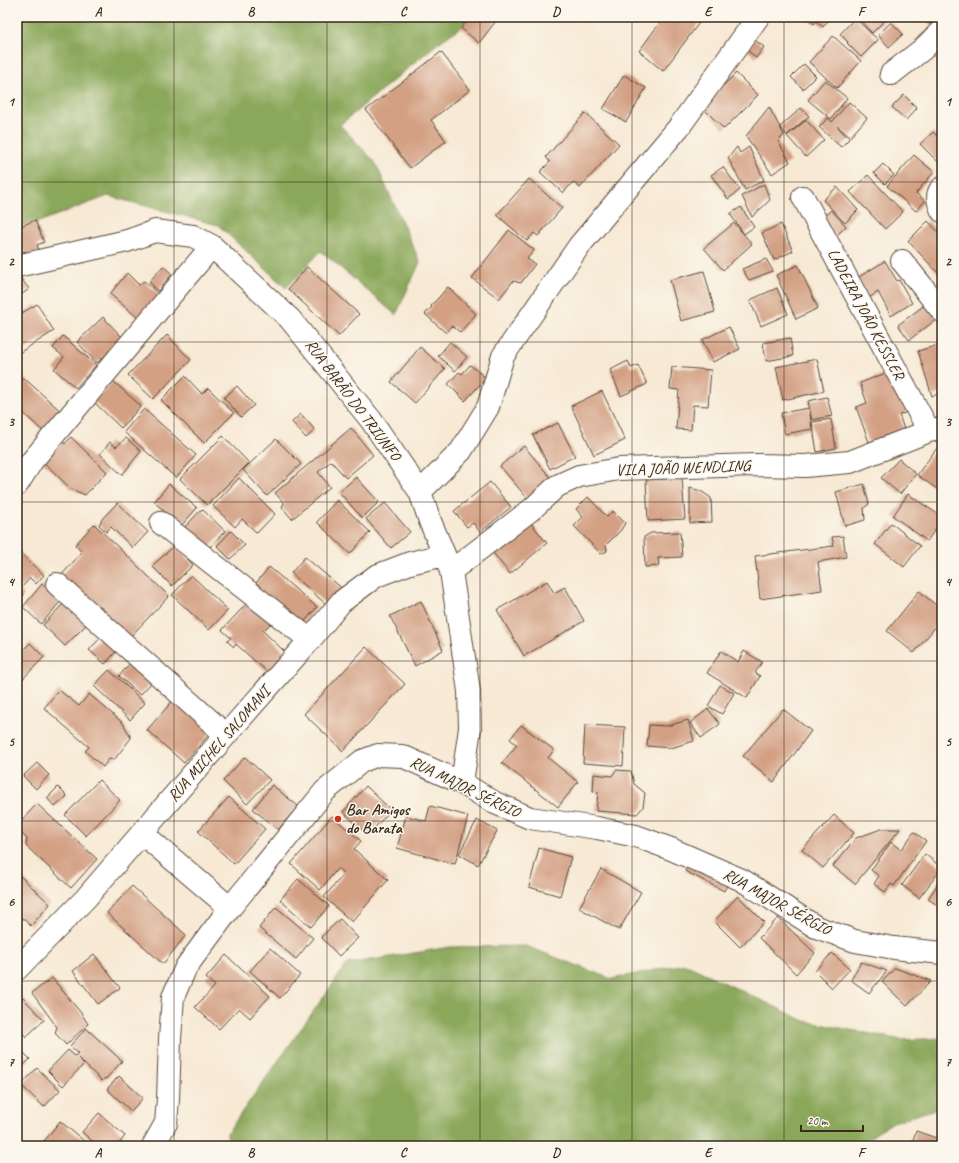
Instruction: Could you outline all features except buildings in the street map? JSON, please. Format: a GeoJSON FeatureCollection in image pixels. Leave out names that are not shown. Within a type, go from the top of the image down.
{"type":"FeatureCollection","features":[{"type":"Feature","properties":{"kind":"street"},"geometry":{"type":"LineString","coordinates":[[420,492],[462,451],[488,407],[503,356],[579,246],[679,127],[758,17]]}},
{"type":"Feature","properties":{"kind":"street"},"geometry":{"type":"LineString","coordinates":[[891,74],[923,49],[942,30]]}},
{"type":"Feature","properties":{"kind":"street"},"geometry":{"type":"LineString","coordinates":[[942,188],[939,190],[938,201],[942,212]]}},
{"type":"Feature","properties":{"kind":"street","name":"LADEIRA JOÃO KESSLER"},"geometry":{"type":"LineString","coordinates":[[802,197],[935,430]]}},
{"type":"Feature","properties":{"kind":"street","name":"RUA BARÃO DO TRIUNFO"},"geometry":{"type":"LineString","coordinates":[[17,266],[127,241],[155,231],[193,236],[212,246],[290,318],[372,420],[420,492],[447,563],[469,691],[470,728],[462,783]]}},
{"type":"Feature","properties":{"kind":"street"},"geometry":{"type":"LineString","coordinates":[[17,485],[32,461],[212,246]]}},
{"type":"Feature","properties":{"kind":"street"},"geometry":{"type":"LineString","coordinates":[[902,261],[942,311]]}},
{"type":"Feature","properties":{"kind":"street","name":"VILA JOÃO WENDLING"},"geometry":{"type":"LineString","coordinates":[[447,563],[532,510],[557,486],[579,476],[619,469],[757,465],[805,466],[850,462],[935,430]]}},
{"type":"Feature","properties":{"kind":"street"},"geometry":{"type":"LineString","coordinates":[[161,523],[310,640]]}},
{"type":"Feature","properties":{"kind":"street","name":"RUA MICHEL SALOMANI"},"geometry":{"type":"LineString","coordinates":[[17,969],[86,898],[143,834],[341,602],[376,576],[410,563],[447,563]]}},
{"type":"Feature","properties":{"kind":"street"},"geometry":{"type":"LineString","coordinates":[[57,584],[226,735]]}},
{"type":"Feature","properties":{"kind":"street","name":"RUA MAJOR SÉRGIO"},"geometry":{"type":"LineString","coordinates":[[153,1146],[166,1123],[173,997],[186,967],[230,908],[325,791],[362,761],[378,755],[402,756],[462,783],[495,803],[530,818],[597,828],[636,836],[671,849],[742,880],[816,927],[854,941],[894,948],[942,953]]}},
{"type":"Feature","properties":{"kind":"street"},"geometry":{"type":"LineString","coordinates":[[143,834],[230,908]]}},
{"type":"Feature","properties":{"kind":"green space"},"geometry":{"type":"Polygon","coordinates":[[[17,17],[476,17],[438,43],[340,125],[375,162],[420,262],[396,315],[321,251],[286,288],[218,225],[108,196],[17,230],[17,17]]]}},
{"type":"Feature","properties":{"kind":"green space"},"geometry":{"type":"Polygon","coordinates":[[[526,946],[612,979],[685,964],[805,1021],[902,1040],[942,1038],[942,1107],[893,1122],[857,1146],[228,1146],[227,1133],[347,964],[450,947],[526,946]]]}},
{"type":"Feature","properties":{"kind":"place","name":"Bar Amigos do Barata"},"geometry":{"type":"Point","coordinates":[338,819]}}]}
